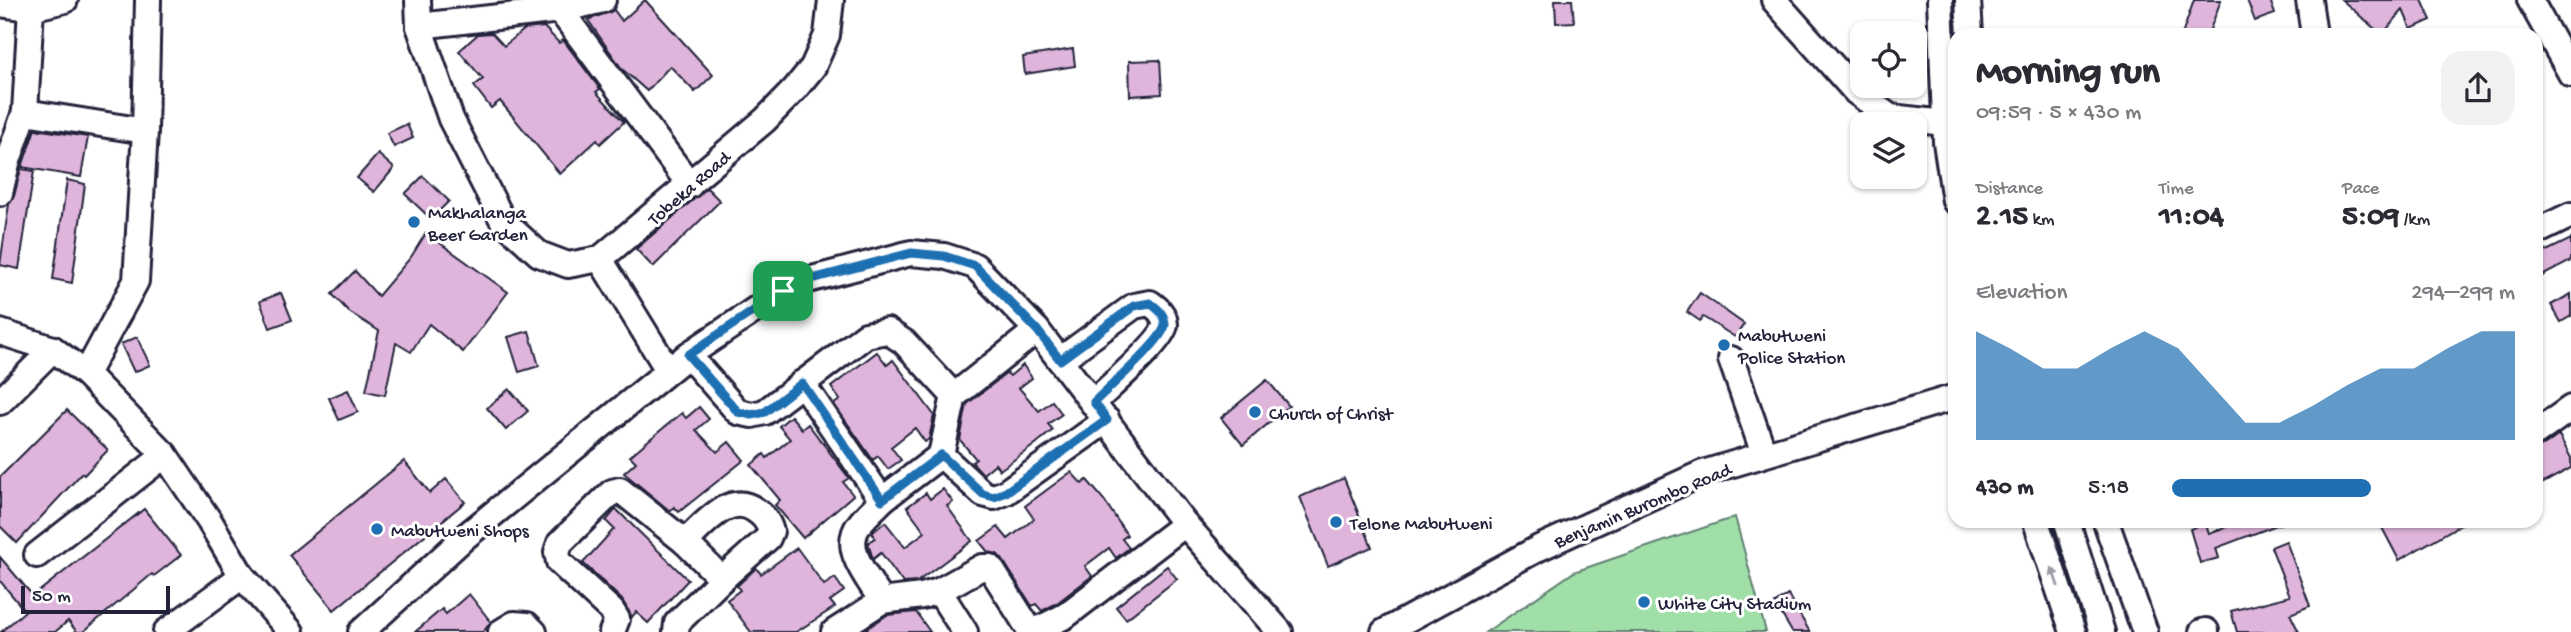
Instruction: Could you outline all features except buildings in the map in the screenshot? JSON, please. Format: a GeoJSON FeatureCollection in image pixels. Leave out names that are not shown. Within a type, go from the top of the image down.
{"type":"FeatureCollection","features":[{"type":"Feature","properties":{"kind":"street"},"geometry":{"type":"LineString","coordinates":[[0,4],[31,8],[65,0]]}},
{"type":"Feature","properties":{"kind":"street"},"geometry":{"type":"LineString","coordinates":[[86,374],[136,281],[145,131],[148,0]]}},
{"type":"Feature","properties":{"kind":"street"},"geometry":{"type":"LineString","coordinates":[[418,0],[419,26],[451,119],[503,221],[539,254],[568,265],[600,259],[668,370]]}},
{"type":"Feature","properties":{"kind":"street"},"geometry":{"type":"LineString","coordinates":[[419,26],[560,10],[603,0]]}},
{"type":"Feature","properties":{"kind":"street","name":"Tobeka Road"},"geometry":{"type":"LineString","coordinates":[[600,259],[765,120],[795,89],[813,67],[827,35],[831,0]]}},
{"type":"Feature","properties":{"kind":"street"},"geometry":{"type":"LineString","coordinates":[[1774,0],[1856,92],[1890,117],[1948,122]]}},
{"type":"Feature","properties":{"kind":"street"},"geometry":{"type":"LineString","coordinates":[[1940,0],[1948,98]]}},
{"type":"Feature","properties":{"kind":"street"},"geometry":{"type":"LineString","coordinates":[[1968,0],[1970,28]]}},
{"type":"Feature","properties":{"kind":"street"},"geometry":{"type":"LineString","coordinates":[[2309,0],[2313,28]]}},
{"type":"Feature","properties":{"kind":"street"},"geometry":{"type":"LineString","coordinates":[[2530,0],[2571,74]]}},
{"type":"Feature","properties":{"kind":"street"},"geometry":{"type":"LineString","coordinates":[[0,193],[4,163],[25,112],[31,8]]}},
{"type":"Feature","properties":{"kind":"street"},"geometry":{"type":"LineString","coordinates":[[560,10],[690,185]]}},
{"type":"Feature","properties":{"kind":"street"},"geometry":{"type":"LineString","coordinates":[[25,112],[145,131]]}},
{"type":"Feature","properties":{"kind":"street"},"geometry":{"type":"LineString","coordinates":[[2543,229],[2571,215]]}},
{"type":"Feature","properties":{"kind":"street"},"geometry":{"type":"LineString","coordinates":[[361,632],[466,536],[688,355],[783,291],[808,280],[911,253],[944,256],[975,266],[1037,330],[1185,524],[1280,632]]}},
{"type":"Feature","properties":{"kind":"street"},"geometry":{"type":"LineString","coordinates":[[941,455],[983,494],[994,497],[1006,492],[1101,411],[1158,340],[1165,325],[1161,312],[1150,303],[1134,306],[1060,360]]}},
{"type":"Feature","properties":{"kind":"street"},"geometry":{"type":"LineString","coordinates":[[882,601],[852,550],[852,536],[882,500],[941,455],[954,396],[1037,330]]}},
{"type":"Feature","properties":{"kind":"street"},"geometry":{"type":"LineString","coordinates":[[688,355],[738,412],[752,415],[765,412],[866,335],[887,331],[904,342],[954,396]]}},
{"type":"Feature","properties":{"kind":"street"},"geometry":{"type":"LineString","coordinates":[[0,332],[53,349],[86,374],[165,455],[242,576],[291,632]]}},
{"type":"Feature","properties":{"kind":"street"},"geometry":{"type":"LineString","coordinates":[[0,402],[53,349]]}},
{"type":"Feature","properties":{"kind":"street"},"geometry":{"type":"LineString","coordinates":[[1731,359],[1764,454]]}},
{"type":"Feature","properties":{"kind":"street"},"geometry":{"type":"LineString","coordinates":[[802,383],[882,500]]}},
{"type":"Feature","properties":{"kind":"street","name":"Benjamin Burombo Road"},"geometry":{"type":"LineString","coordinates":[[1384,632],[1539,548],[1703,473],[1948,399]]}},
{"type":"Feature","properties":{"kind":"street"},"geometry":{"type":"LineString","coordinates":[[2543,428],[2571,408]]}},
{"type":"Feature","properties":{"kind":"street"},"geometry":{"type":"LineString","coordinates":[[37,555],[165,455]]}},
{"type":"Feature","properties":{"kind":"street"},"geometry":{"type":"LineString","coordinates":[[612,632],[617,619],[612,611],[559,562],[557,552],[560,543],[612,492],[620,490],[685,542],[722,579]]}},
{"type":"Feature","properties":{"kind":"street"},"geometry":{"type":"LineString","coordinates":[[676,632],[677,624],[768,538],[771,531],[767,518],[746,504],[733,504],[720,510],[685,542]]}},
{"type":"Feature","properties":{"kind":"street"},"geometry":{"type":"LineString","coordinates":[[834,632],[882,601],[939,591],[982,567],[990,567],[996,572],[1032,632],[1071,624],[1185,524]]}},
{"type":"Feature","properties":{"kind":"street"},"geometry":{"type":"LineString","coordinates":[[2038,528],[2073,632]]}},
{"type":"Feature","properties":{"kind":"street"},"geometry":{"type":"LineString","coordinates":[[2069,528],[2102,632]]}},
{"type":"Feature","properties":{"kind":"street"},"geometry":{"type":"LineString","coordinates":[[2108,528],[2145,632]]}},
{"type":"Feature","properties":{"kind":"street"},"geometry":{"type":"LineString","coordinates":[[166,632],[242,576]]}},
{"type":"Feature","properties":{"kind":"street"},"geometry":{"type":"LineString","coordinates":[[939,591],[965,632]]}},
{"type":"Feature","properties":{"kind":"street"},"geometry":{"type":"LineString","coordinates":[[501,632],[514,624],[527,625],[534,632]]}},
{"type":"Feature","properties":{"kind":"green space","name":"White City Stadium"},"geometry":{"type":"Polygon","coordinates":[[[1735,517],[1766,632],[1486,632],[1574,572],[1735,517]]]}},
{"type":"Feature","properties":{"kind":"place","name":"Makhalanga Beer Garden"},"geometry":{"type":"Point","coordinates":[414,222]}},
{"type":"Feature","properties":{"kind":"place","name":"Mabutweni Police Station"},"geometry":{"type":"Point","coordinates":[1724,345]}},
{"type":"Feature","properties":{"kind":"place","name":"Church of Christ"},"geometry":{"type":"Point","coordinates":[1255,412]}},
{"type":"Feature","properties":{"kind":"place","name":"Telone Mabutweni"},"geometry":{"type":"Point","coordinates":[1336,522]}},
{"type":"Feature","properties":{"kind":"place","name":"Mabutweni Shops"},"geometry":{"type":"Point","coordinates":[377,529]}},
{"type":"Feature","properties":{"kind":"place","name":"White City Stadium"},"geometry":{"type":"Point","coordinates":[1644,602]}},
{"type":"Feature","properties":{"kind":"route"},"geometry":{"type":"LineString","coordinates":[[911,253],[944,256],[975,266],[1037,330],[1060,360],[1134,306],[1150,303],[1161,312],[1165,325],[1158,340],[1094,402],[1107,420],[1006,492],[994,497],[983,494],[941,455],[882,500],[802,383],[765,412],[752,415],[738,412],[688,355],[783,291],[808,280],[911,253]]}}]}
